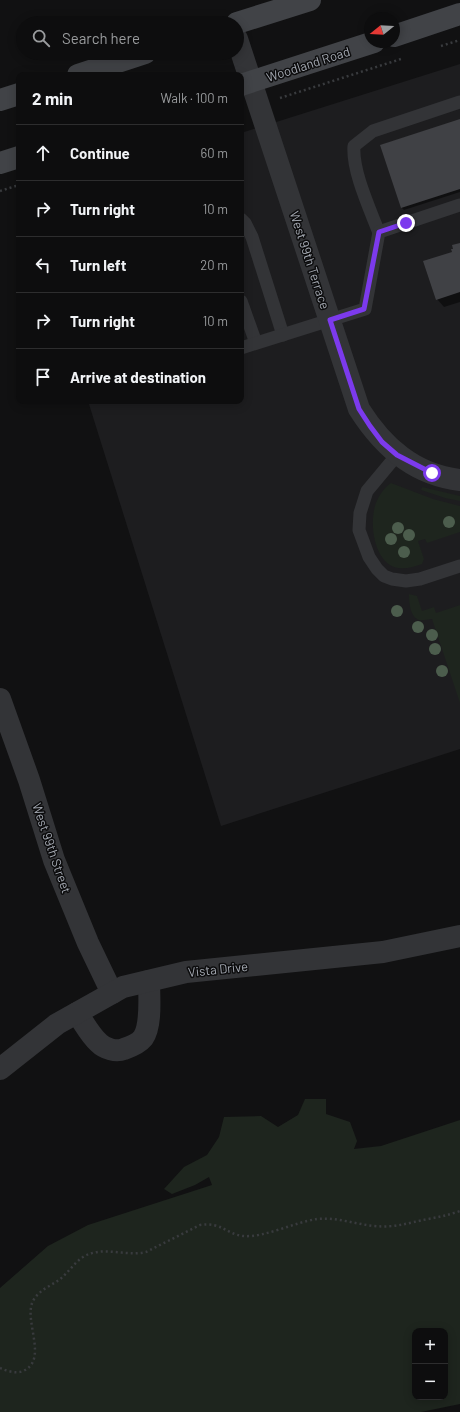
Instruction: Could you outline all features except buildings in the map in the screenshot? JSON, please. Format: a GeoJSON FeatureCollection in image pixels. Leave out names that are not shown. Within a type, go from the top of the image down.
{"type":"FeatureCollection","features":[{"type":"Feature","properties":{"kind":"main road"},"geometry":{"type":"LineString","coordinates":[[244,21],[310,0]]}},
{"type":"Feature","properties":{"kind":"main road"},"geometry":{"type":"LineString","coordinates":[[400,34],[460,14]]}},
{"type":"Feature","properties":{"kind":"main road","name":"Woodland Road"},"geometry":{"type":"LineString","coordinates":[[246,84],[364,45]]}},
{"type":"Feature","properties":{"kind":"main road"},"geometry":{"type":"LineString","coordinates":[[87,72],[124,60]]}},
{"type":"Feature","properties":{"kind":"main road"},"geometry":{"type":"LineString","coordinates":[[0,100],[16,95]]}},
{"type":"Feature","properties":{"kind":"main road"},"geometry":{"type":"LineString","coordinates":[[0,163],[16,158]]}},
{"type":"Feature","properties":{"kind":"street","name":"West 99th Terrace"},"geometry":{"type":"LineString","coordinates":[[241,60],[244,72]]}},
{"type":"Feature","properties":{"kind":"street","name":"West 99th Terrace"},"geometry":{"type":"LineString","coordinates":[[244,74],[246,84],[258,105],[359,409],[382,442],[397,455],[432,473],[460,480]]}},
{"type":"Feature","properties":{"kind":"street","name":"West 99th Street"},"geometry":{"type":"LineString","coordinates":[[0,699],[4,726],[29,780],[54,860],[88,943],[112,993]]}},
{"type":"Feature","properties":{"kind":"street","name":"Vista Drive"},"geometry":{"type":"LineString","coordinates":[[0,1069],[57,1024],[123,987],[186,972],[383,952],[460,936]]}},
{"type":"Feature","properties":{"kind":"street"},"geometry":{"type":"LineString","coordinates":[[77,1013],[99,1043],[111,1050],[123,1050],[134,1045],[143,1038],[148,1026],[150,1011],[149,981]]}},
{"type":"Feature","properties":{"kind":"lane"},"geometry":{"type":"LineString","coordinates":[[244,347],[364,309],[379,233],[353,156],[354,146],[373,130],[460,102]]}},
{"type":"Feature","properties":{"kind":"lane"},"geometry":{"type":"LineString","coordinates":[[379,233],[460,205]]}},
{"type":"Feature","properties":{"kind":"lane"},"geometry":{"type":"LineString","coordinates":[[244,221],[252,237],[283,335]]}},
{"type":"Feature","properties":{"kind":"lane"},"geometry":{"type":"LineString","coordinates":[[244,314],[256,343]]}},
{"type":"Feature","properties":{"kind":"lane"},"geometry":{"type":"LineString","coordinates":[[397,455],[367,491],[360,513],[359,530],[369,557],[384,576],[406,581],[420,579],[460,566]]}},
{"type":"Feature","properties":{"kind":"path"},"geometry":{"type":"LineString","coordinates":[[438,47],[460,40]]}},
{"type":"Feature","properties":{"kind":"path"},"geometry":{"type":"LineString","coordinates":[[258,105],[408,57]]}},
{"type":"Feature","properties":{"kind":"path"},"geometry":{"type":"LineString","coordinates":[[0,191],[16,186]]}},
{"type":"Feature","properties":{"kind":"path"},"geometry":{"type":"LineString","coordinates":[[0,1368],[8,1371],[20,1372],[29,1369],[34,1359],[35,1347],[30,1314],[33,1301],[40,1292],[60,1279],[83,1257],[94,1253],[108,1251],[138,1254],[159,1246],[200,1225],[209,1224],[220,1226],[243,1236],[257,1235],[316,1219],[332,1219],[374,1226],[392,1227],[460,1212]]}},
{"type":"Feature","properties":{"kind":"shaded area"},"geometry":{"type":"Polygon","coordinates":[[[460,64],[460,749],[221,826],[89,404],[244,404],[244,132],[460,64]]]}},
{"type":"Feature","properties":{"kind":"shaded area"},"geometry":{"type":"Polygon","coordinates":[[[391,483],[433,499],[460,506],[460,532],[427,543],[425,539],[418,541],[424,559],[422,564],[405,568],[394,567],[387,563],[377,548],[373,529],[374,511],[380,494],[391,483]]]}},
{"type":"Feature","properties":{"kind":"shaded area"},"geometry":{"type":"Polygon","coordinates":[[[422,487],[460,496],[460,501],[421,490],[422,487]]]}},
{"type":"Feature","properties":{"kind":"shaded area"},"geometry":{"type":"Polygon","coordinates":[[[409,594],[417,596],[422,611],[434,607],[436,613],[460,605],[460,703],[432,619],[419,620],[414,616],[409,601],[409,594]]]}},
{"type":"Feature","properties":{"kind":"shaded area"},"geometry":{"type":"Polygon","coordinates":[[[305,1099],[326,1099],[326,1114],[350,1122],[357,1141],[354,1149],[381,1146],[460,1120],[460,1404],[421,1412],[0,1412],[0,1288],[48,1246],[88,1225],[212,1185],[209,1177],[195,1185],[172,1194],[164,1189],[184,1167],[207,1155],[219,1137],[224,1117],[261,1116],[278,1127],[298,1115],[305,1099]]]}},
{"type":"Feature","properties":{"kind":"route"},"geometry":{"type":"LineString","coordinates":[[406,223],[379,232],[364,309],[330,320],[359,409],[370,426],[382,442],[397,455],[411,464],[432,473]]}}]}
